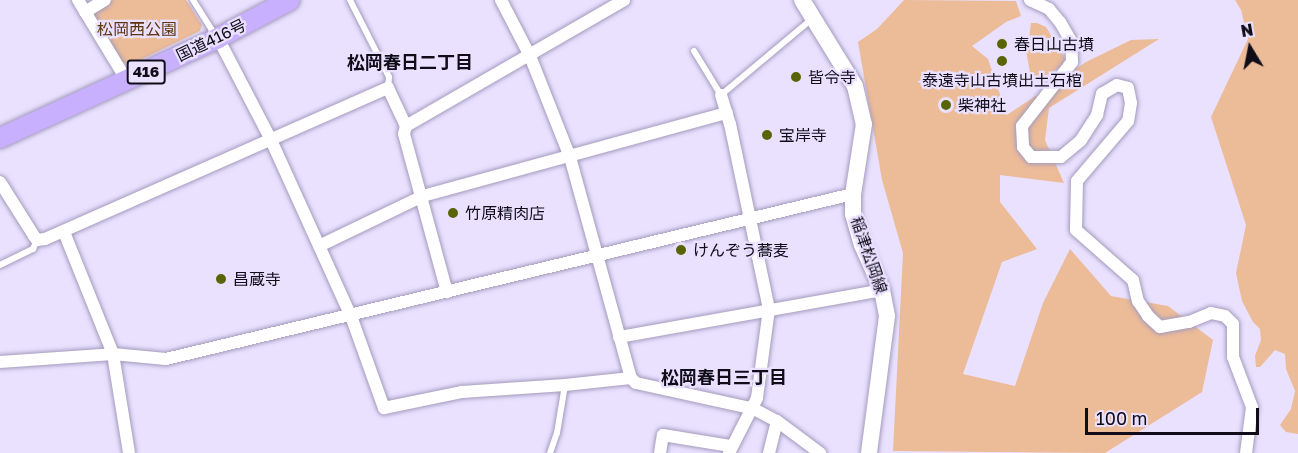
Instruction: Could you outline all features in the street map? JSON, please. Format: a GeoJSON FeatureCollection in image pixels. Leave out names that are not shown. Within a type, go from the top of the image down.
{"type":"FeatureCollection","features":[{"type":"Feature","properties":{"kind":"highway","name":"国道416号"},"geometry":{"type":"LineString","coordinates":[[0,138],[218,38],[290,0]]}},
{"type":"Feature","properties":{"kind":"main road","name":"稲津松岡線"},"geometry":{"type":"LineString","coordinates":[[802,0],[844,66],[861,104],[864,136],[853,194],[856,229],[882,290],[887,316],[869,453]]}},
{"type":"Feature","properties":{"kind":"street"},"geometry":{"type":"LineString","coordinates":[[78,0],[127,81]]}},
{"type":"Feature","properties":{"kind":"street"},"geometry":{"type":"LineString","coordinates":[[85,12],[105,0]]}},
{"type":"Feature","properties":{"kind":"street"},"geometry":{"type":"LineString","coordinates":[[501,0],[530,56],[570,157],[631,378],[636,383],[754,409],[777,421],[820,453]]}},
{"type":"Feature","properties":{"kind":"street"},"geometry":{"type":"LineString","coordinates":[[406,126],[624,0]]}},
{"type":"Feature","properties":{"kind":"street"},"geometry":{"type":"LineString","coordinates":[[1030,0],[1049,9],[1060,22],[1071,41],[1072,62],[1022,126],[1023,147],[1030,157],[1062,156],[1081,140],[1097,115],[1102,94],[1117,86],[1128,88],[1131,103],[1128,121],[1077,181],[1076,230],[1133,280],[1138,301],[1148,316],[1160,327],[1188,322],[1210,313],[1225,316],[1233,324],[1233,357],[1252,407],[1246,453]]}},
{"type":"Feature","properties":{"kind":"street"},"geometry":{"type":"LineString","coordinates":[[218,38],[271,140],[320,246],[351,316],[384,408],[462,392],[565,386],[631,378]]}},
{"type":"Feature","properties":{"kind":"street"},"geometry":{"type":"LineString","coordinates":[[0,182],[38,240],[64,232],[388,88],[406,126],[404,134],[423,196],[447,292]]}},
{"type":"Feature","properties":{"kind":"street"},"geometry":{"type":"LineString","coordinates":[[660,453],[663,435],[729,450],[754,409],[769,309],[722,95]]}},
{"type":"Feature","properties":{"kind":"street"},"geometry":{"type":"LineString","coordinates":[[320,246],[423,196],[727,113]]}},
{"type":"Feature","properties":{"kind":"street"},"geometry":{"type":"LineString","coordinates":[[0,362],[113,354],[166,359],[853,194]]}},
{"type":"Feature","properties":{"kind":"street"},"geometry":{"type":"LineString","coordinates":[[64,232],[113,354],[129,453]]}},
{"type":"Feature","properties":{"kind":"street"},"geometry":{"type":"LineString","coordinates":[[619,337],[882,290]]}},
{"type":"Feature","properties":{"kind":"street"},"geometry":{"type":"LineString","coordinates":[[769,453],[777,421]]}},
{"type":"Feature","properties":{"kind":"lane"},"geometry":{"type":"LineString","coordinates":[[193,0],[218,38]]}},
{"type":"Feature","properties":{"kind":"lane"},"geometry":{"type":"LineString","coordinates":[[350,0],[389,77],[388,88]]}},
{"type":"Feature","properties":{"kind":"lane"},"geometry":{"type":"LineString","coordinates":[[694,51],[722,95],[813,17]]}},
{"type":"Feature","properties":{"kind":"lane"},"geometry":{"type":"LineString","coordinates":[[0,265],[33,249],[38,240]]}},
{"type":"Feature","properties":{"kind":"lane"},"geometry":{"type":"LineString","coordinates":[[550,453],[557,433],[565,386]]}},
{"type":"Feature","properties":{"kind":"green space","name":"松岡西公園"},"geometry":{"type":"Polygon","coordinates":[[[113,0],[186,0],[202,25],[200,31],[132,64],[123,63],[94,16],[95,10],[113,0]]]}},
{"type":"Feature","properties":{"kind":"green space"},"geometry":{"type":"Polygon","coordinates":[[[904,0],[1016,1],[1021,16],[1006,22],[972,46],[988,59],[1007,115],[1086,62],[1131,40],[1159,39],[1049,108],[1045,140],[1064,183],[1000,175],[1000,202],[1037,249],[1002,262],[963,374],[1015,386],[1043,303],[1070,249],[1111,296],[1168,306],[1213,340],[1202,392],[1105,453],[893,451],[903,253],[882,180],[858,42],[877,29],[904,0]]]}},
{"type":"Feature","properties":{"kind":"green space"},"geometry":{"type":"Polygon","coordinates":[[[1235,0],[1298,0],[1298,434],[1286,432],[1280,425],[1291,409],[1295,391],[1286,369],[1285,354],[1275,350],[1260,367],[1256,367],[1255,356],[1261,340],[1260,329],[1253,322],[1242,301],[1236,273],[1246,225],[1211,117],[1248,39],[1241,10],[1235,0]]]}},
{"type":"Feature","properties":{"kind":"green space"},"geometry":{"type":"Polygon","coordinates":[[[1031,23],[1046,27],[1065,58],[1062,66],[1036,81],[1030,72],[1025,46],[1025,39],[1029,38],[1031,23]]]}},
{"type":"Feature","properties":{"kind":"place","name":"春日山古墳"},"geometry":{"type":"Point","coordinates":[1002,44]}},
{"type":"Feature","properties":{"kind":"place","name":"泰遠寺山古墳出土石棺"},"geometry":{"type":"Point","coordinates":[1002,61]}},
{"type":"Feature","properties":{"kind":"place","name":"皆令寺"},"geometry":{"type":"Point","coordinates":[796,77]}},
{"type":"Feature","properties":{"kind":"place","name":"柴神社"},"geometry":{"type":"Point","coordinates":[946,105]}},
{"type":"Feature","properties":{"kind":"place","name":"宝岸寺"},"geometry":{"type":"Point","coordinates":[767,135]}},
{"type":"Feature","properties":{"kind":"place","name":"竹原精肉店"},"geometry":{"type":"Point","coordinates":[453,213]}},
{"type":"Feature","properties":{"kind":"place","name":"けんぞう蕎麦"},"geometry":{"type":"Point","coordinates":[681,250]}},
{"type":"Feature","properties":{"kind":"place","name":"昌蔵寺"},"geometry":{"type":"Point","coordinates":[221,279]}},
{"type":"Feature","properties":{"kind":"district","name":"松岡春日二丁目"},"geometry":{"type":"Point","coordinates":[410,62]}},
{"type":"Feature","properties":{"kind":"district","name":"松岡春日三丁目"},"geometry":{"type":"Point","coordinates":[724,377]}}]}
